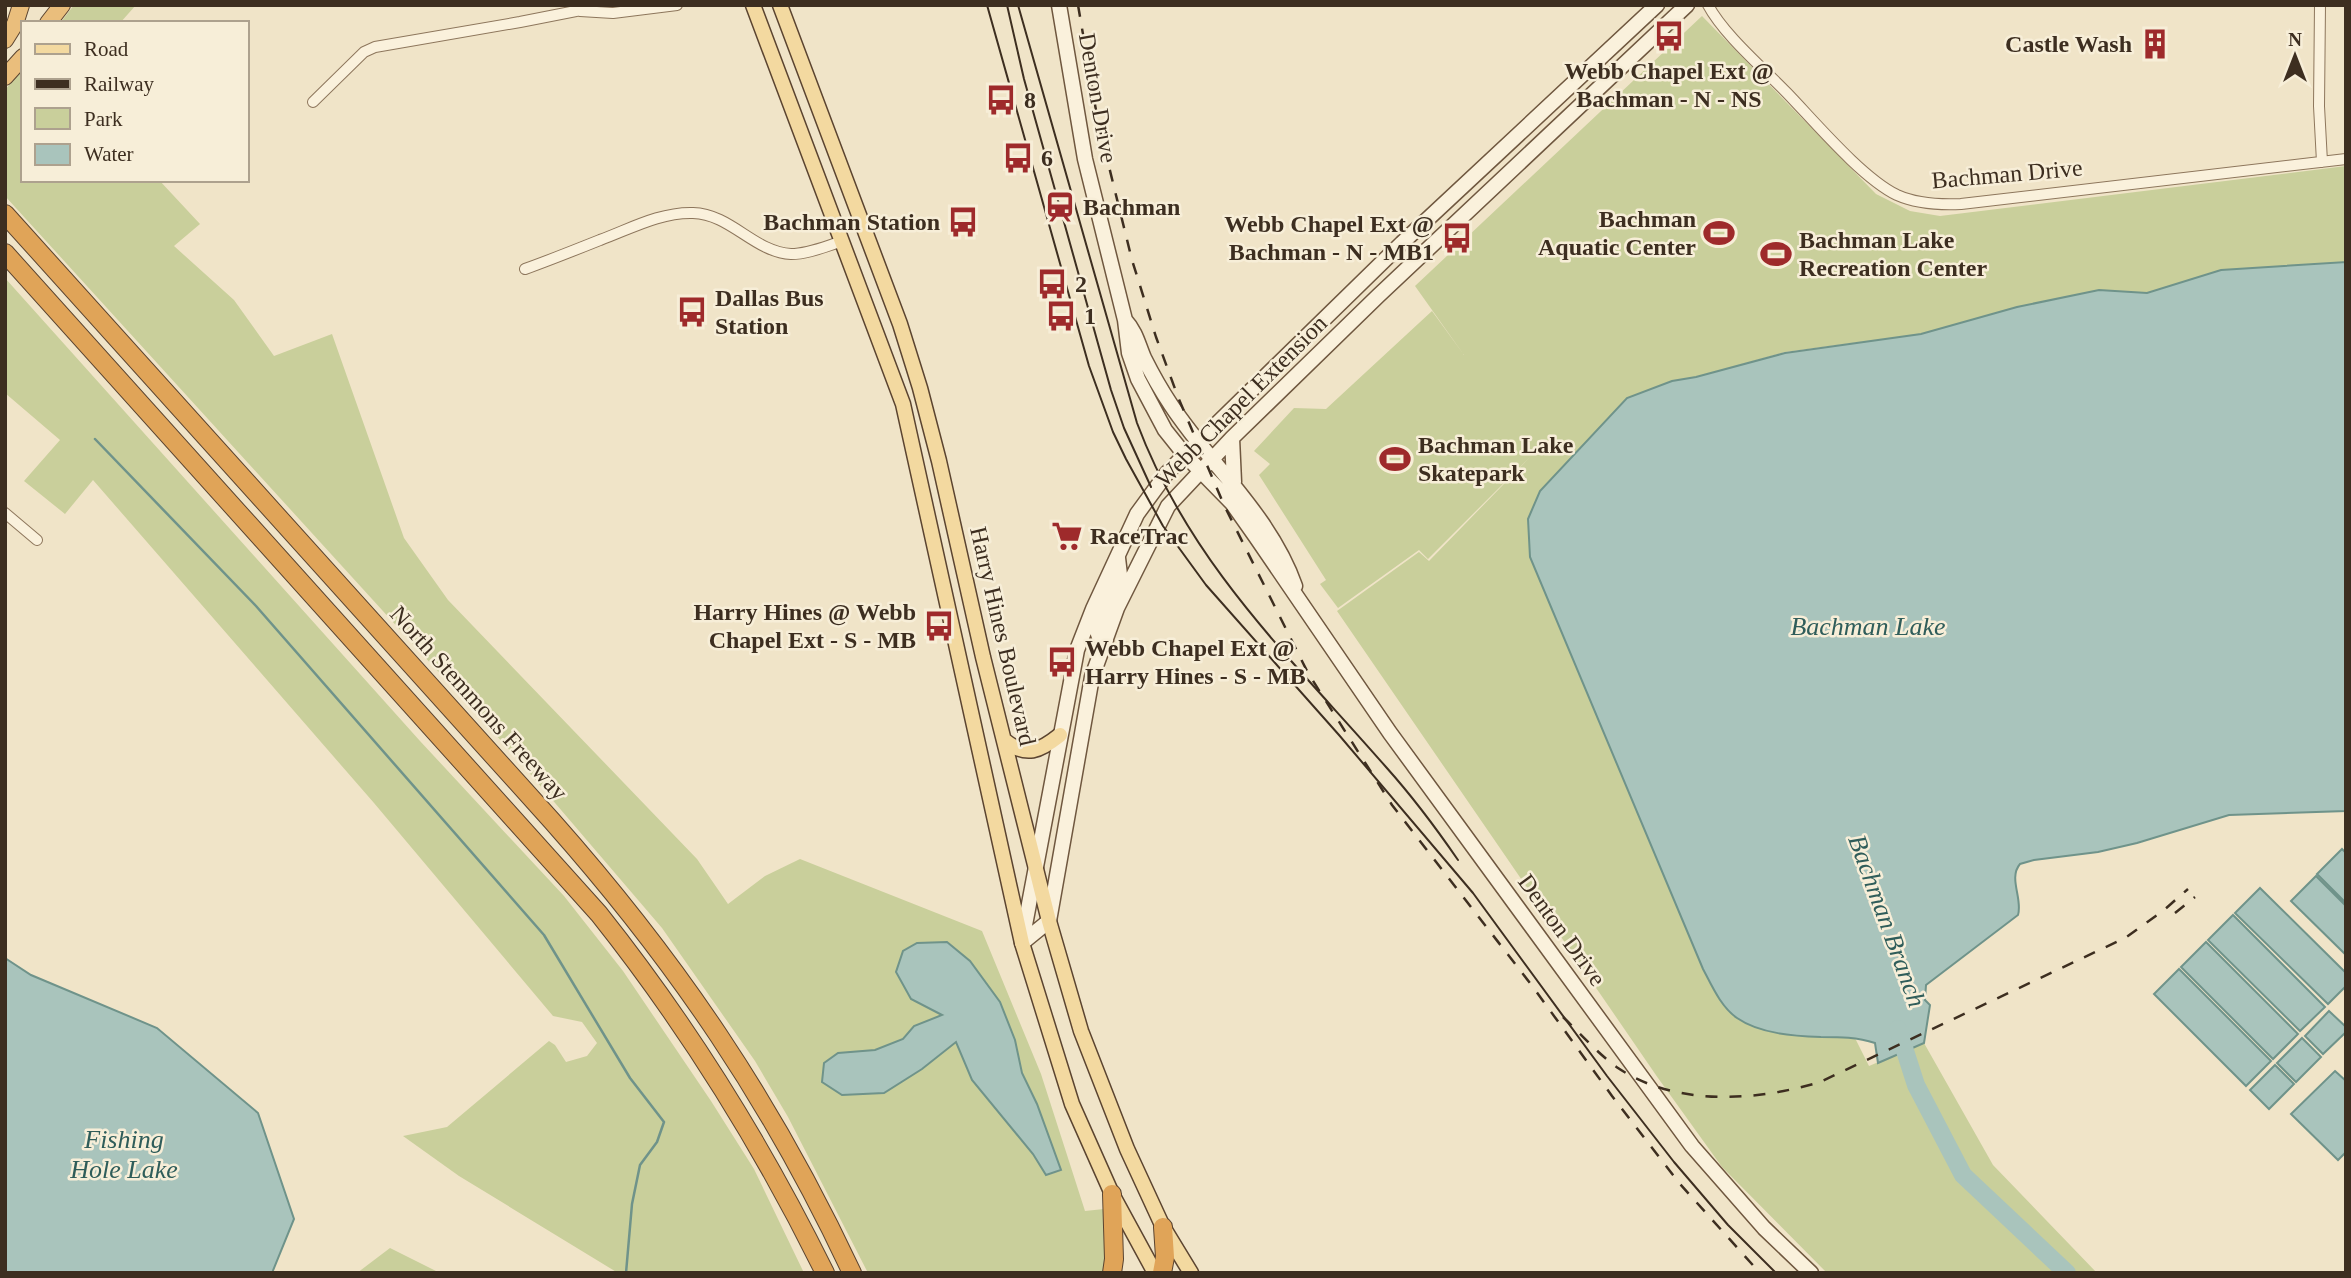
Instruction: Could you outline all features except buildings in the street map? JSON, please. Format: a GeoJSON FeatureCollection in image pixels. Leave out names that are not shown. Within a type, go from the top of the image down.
{"type":"FeatureCollection","features":[{"type":"Feature","properties":{"kind":"highway"},"geometry":{"type":"LineString","coordinates":[[5,40],[15,24],[21,5]]}},
{"type":"Feature","properties":{"kind":"highway"},"geometry":{"type":"LineString","coordinates":[[5,77],[21,59]]}},
{"type":"Feature","properties":{"kind":"highway","name":"North Stemmons Freeway"},"geometry":{"type":"LineString","coordinates":[[5,214],[552,821],[636,920],[693,995],[752,1085],[807,1180],[852,1273]]}},
{"type":"Feature","properties":{"kind":"highway","name":"North Stemmons Freeway"},"geometry":{"type":"LineString","coordinates":[[5,253],[599,914],[665,1000],[723,1088],[778,1181],[825,1273]]}},
{"type":"Feature","properties":{"kind":"highway"},"geometry":{"type":"LineString","coordinates":[[1112,1194],[1112,1273]]}},
{"type":"Feature","properties":{"kind":"highway"},"geometry":{"type":"LineString","coordinates":[[1162,1273],[1165,1257],[1163,1227]]}},
{"type":"Feature","properties":{"kind":"main road","name":"Harry Hines Boulevard"},"geometry":{"type":"LineString","coordinates":[[753,5],[899,391],[1021,943],[1072,1104],[1112,1194],[1155,1273]]}},
{"type":"Feature","properties":{"kind":"main road","name":"Harry Hines Boulevard"},"geometry":{"type":"LineString","coordinates":[[779,5],[900,324],[939,461],[983,657],[1062,973],[1099,1080],[1127,1149],[1163,1227],[1191,1273]]}},
{"type":"Feature","properties":{"kind":"main road","name":"Denton Drive"},"geometry":{"type":"LineString","coordinates":[[1059,5],[1085,159],[1125,320],[1129,353],[1165,430],[1232,503],[1390,733],[1692,1146],[1764,1228],[1811,1273]]}},
{"type":"Feature","properties":{"kind":"main road","name":"Webb Chapel Extension"},"geometry":{"type":"LineString","coordinates":[[1021,943],[1077,650],[1137,514],[1167,473],[1185,454],[1402,243],[1657,5]]}},
{"type":"Feature","properties":{"kind":"main road","name":"Webb Chapel Extension"},"geometry":{"type":"LineString","coordinates":[[1049,921],[1092,677],[1117,608],[1157,525],[1180,491],[1326,347],[1687,5]]}},
{"type":"Feature","properties":{"kind":"main road"},"geometry":{"type":"LineString","coordinates":[[1543,112],[1556,128]]}},
{"type":"Feature","properties":{"kind":"main road"},"geometry":{"type":"LineString","coordinates":[[843,241],[868,237]]}},
{"type":"Feature","properties":{"kind":"main road"},"geometry":{"type":"LineString","coordinates":[[1402,243],[1417,260]]}},
{"type":"Feature","properties":{"kind":"main road"},"geometry":{"type":"LineString","coordinates":[[1326,347],[1325,335],[1355,304],[1364,281]]}},
{"type":"Feature","properties":{"kind":"main road","name":"Denton Drive"},"geometry":{"type":"LineString","coordinates":[[1125,320],[1134,330],[1161,390],[1257,514],[1288,566],[1299,597]]}},
{"type":"Feature","properties":{"kind":"main road"},"geometry":{"type":"LineString","coordinates":[[1232,438],[1234,484]]}},
{"type":"Feature","properties":{"kind":"main road"},"geometry":{"type":"LineString","coordinates":[[917,466],[939,461]]}},
{"type":"Feature","properties":{"kind":"main road"},"geometry":{"type":"LineString","coordinates":[[1105,640],[1099,637],[1097,631],[1119,575],[1118,557]]}},
{"type":"Feature","properties":{"kind":"main road"},"geometry":{"type":"LineString","coordinates":[[958,662],[983,657]]}},
{"type":"Feature","properties":{"kind":"main road"},"geometry":{"type":"LineString","coordinates":[[1003,740],[1021,750],[1035,751],[1060,734]]}},
{"type":"Feature","properties":{"kind":"main road"},"geometry":{"type":"LineString","coordinates":[[1021,943],[1049,921]]}},
{"type":"Feature","properties":{"kind":"street"},"geometry":{"type":"LineString","coordinates":[[10,5],[15,24]]}},
{"type":"Feature","properties":{"kind":"street"},"geometry":{"type":"LineString","coordinates":[[313,102],[364,52],[375,47],[576,11],[592,5]]}},
{"type":"Feature","properties":{"kind":"street"},"geometry":{"type":"LineString","coordinates":[[576,11],[613,13],[677,5]]}},
{"type":"Feature","properties":{"kind":"street","name":"Bachman Drive"},"geometry":{"type":"LineString","coordinates":[[1708,5],[1746,52],[1872,178],[1897,195],[1912,200],[1934,204],[1961,204],[2346,159]]}},
{"type":"Feature","properties":{"kind":"street"},"geometry":{"type":"LineString","coordinates":[[2320,5],[2319,106],[2322,162]]}},
{"type":"Feature","properties":{"kind":"street"},"geometry":{"type":"LineString","coordinates":[[525,270],[651,220],[681,214],[709,215],[723,220],[781,253],[807,253],[843,241]]}},
{"type":"Feature","properties":{"kind":"street"},"geometry":{"type":"LineString","coordinates":[[5,513],[37,540]]}},
{"type":"Feature","properties":{"kind":"green space"},"geometry":{"type":"Polygon","coordinates":[[[74,5],[136,5],[122,21],[62,21],[74,5]]]}},
{"type":"Feature","properties":{"kind":"green space"},"geometry":{"type":"Polygon","coordinates":[[[1702,16],[1876,194],[1910,211],[1940,216],[2346,166],[2346,262],[2221,270],[2147,293],[2099,290],[2017,307],[1921,334],[1785,352],[1672,381],[1530,557],[1703,969],[1718,997],[1764,1030],[1801,1036],[1855,1038],[1869,1066],[1924,1043],[1993,1165],[2097,1273],[1827,1273],[1722,1167],[1337,611],[1419,552],[1429,561],[1534,453],[1428,559],[1419,550],[1338,608],[1320,584],[1326,580],[1259,475],[1270,464],[1254,451],[1294,408],[1326,409],[1432,311],[1464,355],[1415,286],[1702,16]]]}},
{"type":"Feature","properties":{"kind":"green space"},"geometry":{"type":"Polygon","coordinates":[[[21,70],[21,182],[161,182],[200,224],[174,246],[234,300],[274,356],[332,334],[404,538],[448,600],[697,859],[728,904],[765,876],[800,859],[982,931],[1041,1074],[1085,1211],[1104,1209],[1108,1253],[1105,1273],[868,1273],[788,1117],[755,1061],[662,928],[514,755],[5,196],[5,90],[21,70]]]}},
{"type":"Feature","properties":{"kind":"green space"},"geometry":{"type":"Polygon","coordinates":[[[5,278],[420,741],[564,896],[623,971],[711,1101],[754,1169],[804,1273],[618,1273],[459,1176],[403,1136],[447,1127],[549,1041],[555,1045],[566,1062],[587,1056],[597,1043],[582,1022],[553,1016],[374,803],[93,480],[65,514],[24,481],[60,440],[5,393],[5,278]]]}},
{"type":"Feature","properties":{"kind":"green space"},"geometry":{"type":"Polygon","coordinates":[[[390,1248],[440,1273],[357,1273],[390,1248]]]}},
{"type":"Feature","properties":{"kind":"water","name":"Bachman Lake"},"geometry":{"type":"Polygon","coordinates":[[[2346,262],[2346,811],[2229,815],[2137,843],[2020,864],[2015,876],[2018,915],[1926,985],[1925,1000],[1930,1005],[1924,1043],[1878,1063],[1875,1043],[1848,1038],[1778,1033],[1756,1028],[1737,1018],[1717,996],[1703,969],[1530,557],[1528,519],[1540,491],[1627,398],[1672,381],[1785,353],[1921,334],[2017,307],[2099,290],[2147,293],[2221,270],[2346,262]]]}},
{"type":"Feature","properties":{"kind":"water"},"geometry":{"type":"Polygon","coordinates":[[[2342,849],[2346,853],[2346,903],[2317,874],[2342,849]]]}},
{"type":"Feature","properties":{"kind":"water"},"geometry":{"type":"Polygon","coordinates":[[[2316,876],[2346,906],[2346,955],[2291,901],[2316,876]]]}},
{"type":"Feature","properties":{"kind":"water"},"geometry":{"type":"Polygon","coordinates":[[[2260,888],[2346,973],[2346,986],[2328,1004],[2235,913],[2260,888]]]}},
{"type":"Feature","properties":{"kind":"water"},"geometry":{"type":"Polygon","coordinates":[[[2233,915],[2325,1007],[2300,1031],[2208,940],[2233,915]]]}},
{"type":"Feature","properties":{"kind":"water"},"geometry":{"type":"Polygon","coordinates":[[[947,942],[970,961],[1000,1002],[1015,1040],[1022,1073],[1037,1104],[1061,1170],[1046,1175],[1033,1154],[972,1080],[956,1042],[922,1069],[884,1093],[842,1095],[822,1082],[824,1063],[838,1053],[875,1050],[903,1039],[914,1026],[942,1015],[911,999],[896,972],[903,951],[917,943],[947,942]]]}},
{"type":"Feature","properties":{"kind":"water"},"geometry":{"type":"Polygon","coordinates":[[[2206,942],[2298,1034],[2273,1059],[2181,967],[2206,942]]]}},
{"type":"Feature","properties":{"kind":"water","name":"Fishing Hole Lake"},"geometry":{"type":"Polygon","coordinates":[[[5,958],[31,975],[157,1028],[258,1113],[294,1219],[272,1273],[5,1273],[5,958]]]}},
{"type":"Feature","properties":{"kind":"water"},"geometry":{"type":"Polygon","coordinates":[[[2179,969],[2271,1061],[2246,1086],[2154,994],[2179,969]]]}},
{"type":"Feature","properties":{"kind":"water"},"geometry":{"type":"Polygon","coordinates":[[[2329,1011],[2346,1027],[2346,1032],[2323,1054],[2305,1036],[2329,1011]]]}},
{"type":"Feature","properties":{"kind":"water"},"geometry":{"type":"Polygon","coordinates":[[[2302,1038],[2321,1057],[2296,1082],[2277,1063],[2302,1038]]]}},
{"type":"Feature","properties":{"kind":"water"},"geometry":{"type":"Polygon","coordinates":[[[2275,1065],[2294,1084],[2269,1109],[2250,1090],[2275,1065]]]}},
{"type":"Feature","properties":{"kind":"water"},"geometry":{"type":"Polygon","coordinates":[[[2335,1071],[2346,1081],[2346,1152],[2338,1160],[2291,1114],[2335,1071]]]}},
{"type":"Feature","properties":{"kind":"waterway"},"geometry":{"type":"LineString","coordinates":[[95,439],[256,606],[544,935],[630,1078],[664,1122],[657,1142],[640,1165],[632,1204],[626,1273]]}},
{"type":"Feature","properties":{"kind":"waterway","name":"Bachman Branch"},"geometry":{"type":"LineString","coordinates":[[1898,1029],[1916,1085],[1963,1175],[2067,1273]]}},
{"type":"Feature","properties":{"kind":"tram line"},"geometry":{"type":"LineString","coordinates":[[987,5],[1089,366],[1113,432],[1163,526],[1206,585],[1339,735],[1473,893],[1607,1076],[1674,1162],[1728,1225],[1776,1273]]}},
{"type":"Feature","properties":{"kind":"tram line"},"geometry":{"type":"LineString","coordinates":[[1007,5],[1024,79],[1111,390],[1124,428],[1151,487]]}},
{"type":"Feature","properties":{"kind":"tram line"},"geometry":{"type":"LineString","coordinates":[[1018,5],[1137,423],[1159,474],[1185,521],[1245,606],[1405,789],[1458,860]]}},
{"type":"Feature","properties":{"kind":"railway"},"geometry":{"type":"LineString","coordinates":[[1078,5],[1098,122],[1132,260],[1156,337],[1178,397],[1224,505],[1308,673],[1392,805],[1533,987],[1680,1184],[1760,1273]]}},
{"type":"Feature","properties":{"kind":"railway"},"geometry":{"type":"LineString","coordinates":[[1563,1017],[1618,1068],[1641,1081],[1665,1089],[1717,1097],[1796,1088],[1820,1082],[2125,938],[2188,889]]}},
{"type":"Feature","properties":{"kind":"railway"},"geometry":{"type":"LineString","coordinates":[[2175,913],[2195,897]]}},
{"type":"Feature","properties":{"kind":"place","name":"Webb Chapel Ext @ Bachman - N - NS"},"geometry":{"type":"Point","coordinates":[1669,36]}},
{"type":"Feature","properties":{"kind":"place","name":"Castle Wash"},"geometry":{"type":"Point","coordinates":[2155,44]}},
{"type":"Feature","properties":{"kind":"place","name":"8"},"geometry":{"type":"Point","coordinates":[1001,100]}},
{"type":"Feature","properties":{"kind":"place","name":"6"},"geometry":{"type":"Point","coordinates":[1018,158]}},
{"type":"Feature","properties":{"kind":"place","name":"Bachman"},"geometry":{"type":"Point","coordinates":[1060,207]}},
{"type":"Feature","properties":{"kind":"place","name":"Bachman Station"},"geometry":{"type":"Point","coordinates":[963,222]}},
{"type":"Feature","properties":{"kind":"place","name":"Bachman Aquatic Center"},"geometry":{"type":"Point","coordinates":[1719,233]}},
{"type":"Feature","properties":{"kind":"place","name":"Webb Chapel Ext @ Bachman - N - MB1"},"geometry":{"type":"Point","coordinates":[1457,238]}},
{"type":"Feature","properties":{"kind":"place","name":"Bachman Lake Recreation Center"},"geometry":{"type":"Point","coordinates":[1776,254]}},
{"type":"Feature","properties":{"kind":"place","name":"2"},"geometry":{"type":"Point","coordinates":[1052,284]}},
{"type":"Feature","properties":{"kind":"place","name":"Dallas Bus Station"},"geometry":{"type":"Point","coordinates":[692,312]}},
{"type":"Feature","properties":{"kind":"place","name":"1"},"geometry":{"type":"Point","coordinates":[1061,316]}},
{"type":"Feature","properties":{"kind":"place","name":"Bachman Lake Skatepark"},"geometry":{"type":"Point","coordinates":[1395,459]}},
{"type":"Feature","properties":{"kind":"place","name":"RaceTrac"},"geometry":{"type":"Point","coordinates":[1067,536]}},
{"type":"Feature","properties":{"kind":"place","name":"Harry Hines @ Webb Chapel Ext - S - MB"},"geometry":{"type":"Point","coordinates":[939,626]}},
{"type":"Feature","properties":{"kind":"place","name":"Webb Chapel Ext @ Harry Hines - S - MB"},"geometry":{"type":"Point","coordinates":[1062,662]}}]}
